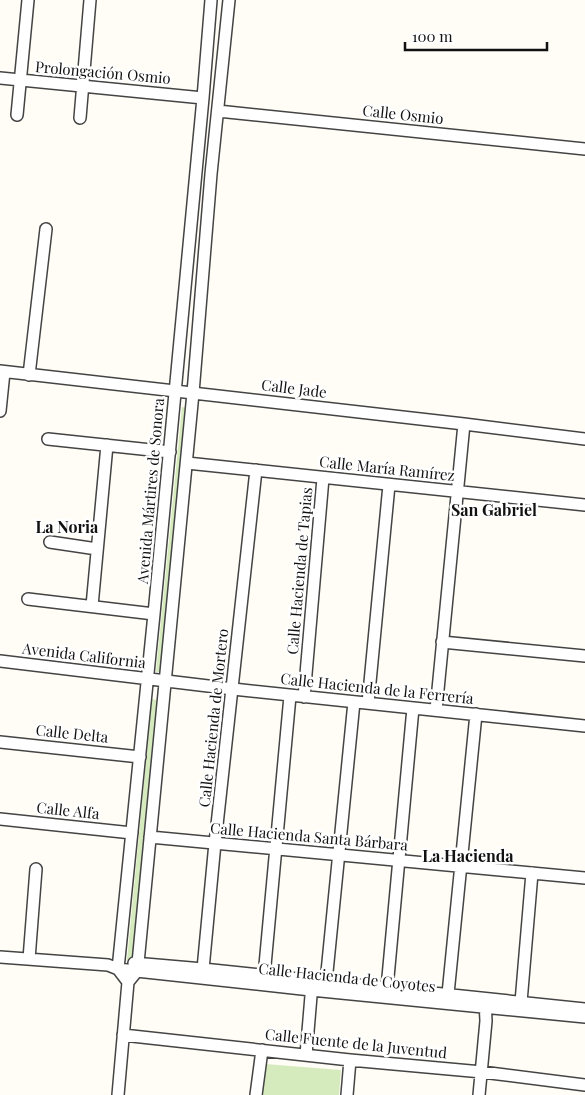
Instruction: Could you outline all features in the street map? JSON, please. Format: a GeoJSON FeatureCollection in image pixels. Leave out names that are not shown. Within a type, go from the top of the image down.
{"type":"FeatureCollection","features":[{"type":"Feature","properties":{"kind":"street"},"geometry":{"type":"LineString","coordinates":[[17,115],[28,0]]}},
{"type":"Feature","properties":{"kind":"street"},"geometry":{"type":"LineString","coordinates":[[80,118],[90,0]]}},
{"type":"Feature","properties":{"kind":"street","name":"Avenida Mártires de Sonora"},"geometry":{"type":"LineString","coordinates":[[115,965],[132,833],[148,679],[211,0]]}},
{"type":"Feature","properties":{"kind":"street"},"geometry":{"type":"LineString","coordinates":[[118,1095],[128,982],[138,967],[193,392],[211,174],[229,0]]}},
{"type":"Feature","properties":{"kind":"street","name":"Prolongación Osmio"},"geometry":{"type":"LineString","coordinates":[[0,78],[203,98]]}},
{"type":"Feature","properties":{"kind":"street","name":"Calle Osmio"},"geometry":{"type":"LineString","coordinates":[[218,111],[585,149]]}},
{"type":"Feature","properties":{"kind":"street"},"geometry":{"type":"LineString","coordinates":[[29,375],[46,229]]}},
{"type":"Feature","properties":{"kind":"street"},"geometry":{"type":"LineString","coordinates":[[0,411],[2,372]]}},
{"type":"Feature","properties":{"kind":"street","name":"Calle Jade"},"geometry":{"type":"LineString","coordinates":[[2,372],[193,392],[585,439]]}},
{"type":"Feature","properties":{"kind":"street"},"geometry":{"type":"LineString","coordinates":[[436,710],[464,424]]}},
{"type":"Feature","properties":{"kind":"street"},"geometry":{"type":"LineString","coordinates":[[48,439],[170,452]]}},
{"type":"Feature","properties":{"kind":"street"},"geometry":{"type":"LineString","coordinates":[[92,606],[107,445]]}},
{"type":"Feature","properties":{"kind":"street","name":"Calle María Ramírez"},"geometry":{"type":"LineString","coordinates":[[186,463],[585,505]]}},
{"type":"Feature","properties":{"kind":"street","name":"Calle Hacienda de Mortero"},"geometry":{"type":"LineString","coordinates":[[203,969],[256,470]]}},
{"type":"Feature","properties":{"kind":"street","name":"Calle Hacienda de Tapias"},"geometry":{"type":"LineString","coordinates":[[304,697],[323,478]]}},
{"type":"Feature","properties":{"kind":"street"},"geometry":{"type":"LineString","coordinates":[[368,703],[389,485]]}},
{"type":"Feature","properties":{"kind":"street"},"geometry":{"type":"LineString","coordinates":[[50,542],[97,549]]}},
{"type":"Feature","properties":{"kind":"street"},"geometry":{"type":"LineString","coordinates":[[28,599],[154,614]]}},
{"type":"Feature","properties":{"kind":"street"},"geometry":{"type":"LineString","coordinates":[[442,642],[585,656]]}},
{"type":"Feature","properties":{"kind":"street","name":"Avenida California"},"geometry":{"type":"LineString","coordinates":[[0,661],[165,682]]}},
{"type":"Feature","properties":{"kind":"street","name":"Calle Hacienda de la Ferrería"},"geometry":{"type":"LineString","coordinates":[[165,682],[585,726]]}},
{"type":"Feature","properties":{"kind":"street"},"geometry":{"type":"LineString","coordinates":[[264,976],[290,696]]}},
{"type":"Feature","properties":{"kind":"street"},"geometry":{"type":"LineString","coordinates":[[326,982],[354,702]]}},
{"type":"Feature","properties":{"kind":"street"},"geometry":{"type":"LineString","coordinates":[[387,988],[413,708]]}},
{"type":"Feature","properties":{"kind":"street"},"geometry":{"type":"LineString","coordinates":[[448,994],[476,714]]}},
{"type":"Feature","properties":{"kind":"street","name":"Calle Delta"},"geometry":{"type":"LineString","coordinates":[[0,742],[140,757]]}},
{"type":"Feature","properties":{"kind":"street","name":"Calle Alfa"},"geometry":{"type":"LineString","coordinates":[[0,819],[132,833]]}},
{"type":"Feature","properties":{"kind":"street","name":"Calle Hacienda Santa Bárbara"},"geometry":{"type":"LineString","coordinates":[[150,837],[585,878]]}},
{"type":"Feature","properties":{"kind":"street"},"geometry":{"type":"LineString","coordinates":[[29,959],[36,869]]}},
{"type":"Feature","properties":{"kind":"street"},"geometry":{"type":"LineString","coordinates":[[521,1002],[532,873]]}},
{"type":"Feature","properties":{"kind":"street","name":"Calle Hacienda de Coyotes"},"geometry":{"type":"LineString","coordinates":[[0,956],[138,967],[486,1003],[585,1017]]}},
{"type":"Feature","properties":{"kind":"street"},"geometry":{"type":"LineString","coordinates":[[115,965],[128,982]]}},
{"type":"Feature","properties":{"kind":"street","name":"Calle Hacienda de Coyotes"},"geometry":{"type":"LineString","coordinates":[[138,967],[203,969],[264,976],[312,985],[326,982],[448,994],[486,1003],[521,1002],[585,1009]]}},
{"type":"Feature","properties":{"kind":"street"},"geometry":{"type":"LineString","coordinates":[[306,1055],[312,985]]}},
{"type":"Feature","properties":{"kind":"street"},"geometry":{"type":"LineString","coordinates":[[480,1095],[486,1003]]}},
{"type":"Feature","properties":{"kind":"street","name":"Calle Fuente de la Juventud"},"geometry":{"type":"LineString","coordinates":[[123,1035],[350,1060],[482,1072],[585,1085]]}},
{"type":"Feature","properties":{"kind":"street"},"geometry":{"type":"LineString","coordinates":[[256,1095],[262,1050]]}},
{"type":"Feature","properties":{"kind":"street"},"geometry":{"type":"LineString","coordinates":[[347,1095],[350,1060]]}},
{"type":"Feature","properties":{"kind":"green space"},"geometry":{"type":"Polygon","coordinates":[[[182,407],[189,408],[164,672],[156,672],[182,407]]]}},
{"type":"Feature","properties":{"kind":"green space"},"geometry":{"type":"Polygon","coordinates":[[[152,699],[160,701],[135,960],[127,960],[152,699]]]}},
{"type":"Feature","properties":{"kind":"green space"},"geometry":{"type":"Polygon","coordinates":[[[265,1064],[341,1070],[339,1095],[262,1095],[265,1064]]]}},
{"type":"Feature","properties":{"kind":"district","name":"San Gabriel"},"geometry":{"type":"Point","coordinates":[494,510]}},
{"type":"Feature","properties":{"kind":"district","name":"La Noria"},"geometry":{"type":"Point","coordinates":[67,527]}},
{"type":"Feature","properties":{"kind":"district","name":"La Hacienda"},"geometry":{"type":"Point","coordinates":[468,856]}}]}
